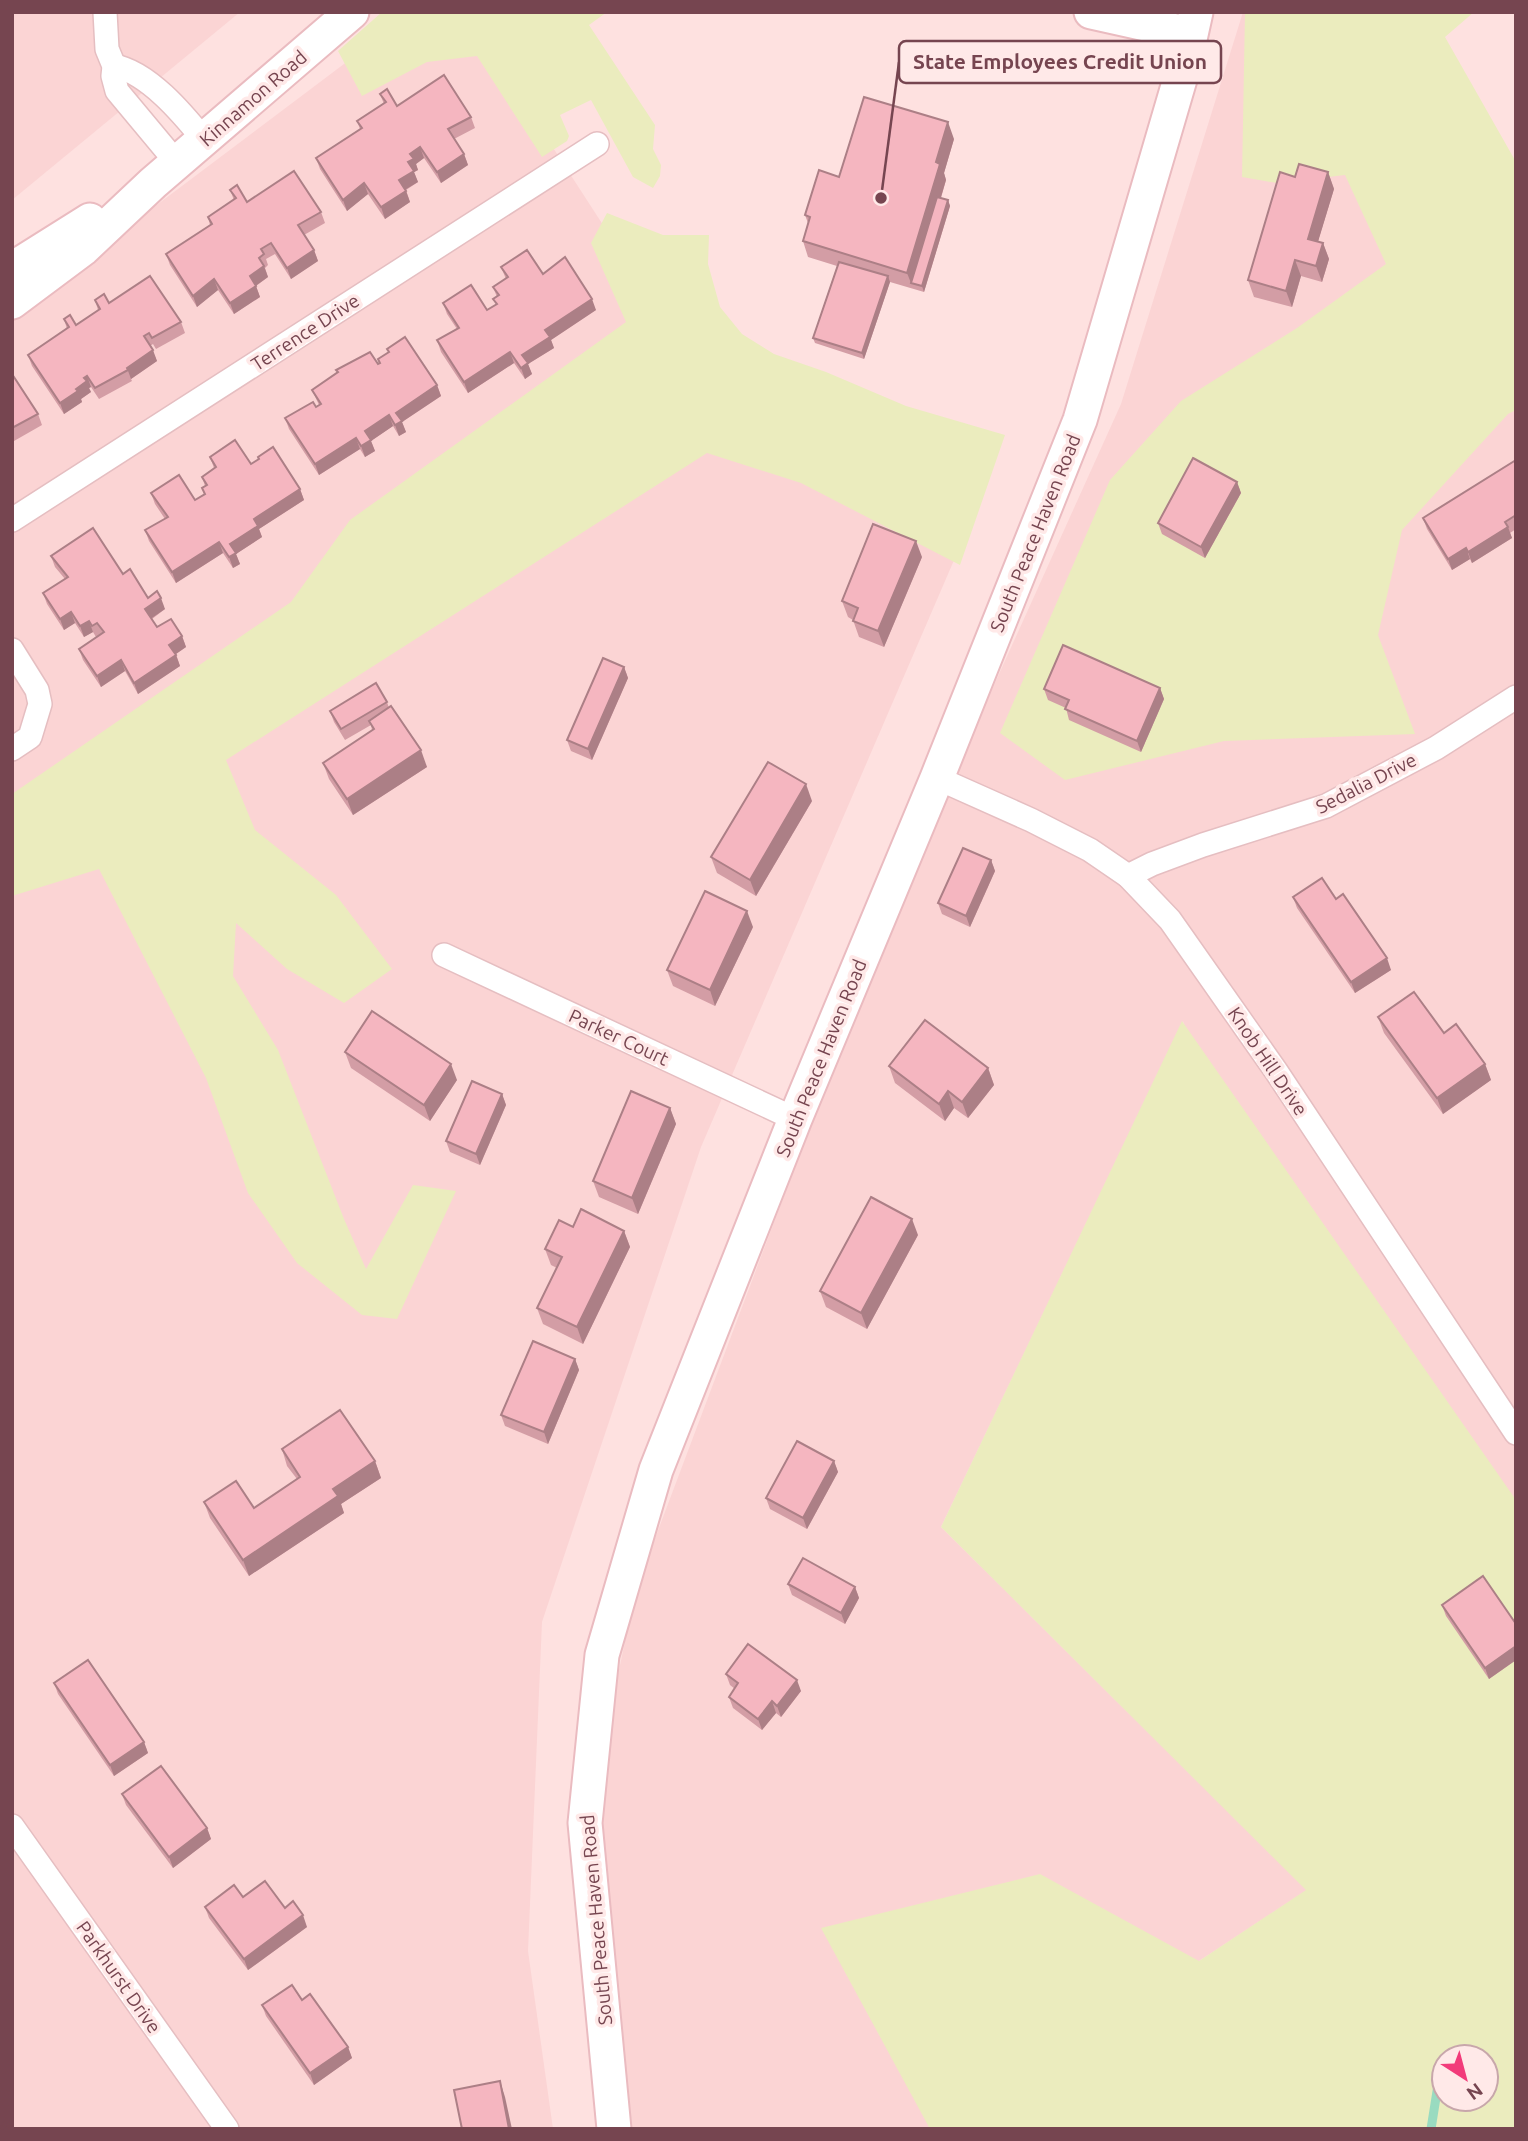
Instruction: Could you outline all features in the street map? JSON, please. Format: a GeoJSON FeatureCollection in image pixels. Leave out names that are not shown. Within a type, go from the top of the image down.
{"type":"FeatureCollection","features":[{"type":"Feature","properties":{"kind":"main road","name":"Kinnamon Road"},"geometry":{"type":"LineString","coordinates":[[12,302],[83,249],[165,173],[352,12]]}},
{"type":"Feature","properties":{"kind":"main road"},"geometry":{"type":"LineString","coordinates":[[1091,12],[1193,23]]}},
{"type":"Feature","properties":{"kind":"main road","name":"South Peace Haven Road"},"geometry":{"type":"LineString","coordinates":[[614,2129],[585,1824],[602,1655],[656,1470],[795,1119],[937,778],[1080,420],[1185,62],[1193,23]]}},
{"type":"Feature","properties":{"kind":"main road","name":"Kinnamon Road"},"geometry":{"type":"LineString","coordinates":[[12,269],[165,173]]}},
{"type":"Feature","properties":{"kind":"street"},"geometry":{"type":"LineString","coordinates":[[105,12],[107,49],[114,66],[113,76],[117,91],[165,173]]}},
{"type":"Feature","properties":{"kind":"street"},"geometry":{"type":"LineString","coordinates":[[114,66],[146,82],[180,111],[204,140]]}},
{"type":"Feature","properties":{"kind":"street","name":"Terrence Drive"},"geometry":{"type":"LineString","coordinates":[[12,520],[597,144]]}},
{"type":"Feature","properties":{"kind":"street"},"geometry":{"type":"LineString","coordinates":[[12,650],[37,690],[40,704],[30,737],[12,749]]}},
{"type":"Feature","properties":{"kind":"street","name":"Sedalia Drive"},"geometry":{"type":"LineString","coordinates":[[1128,876],[1203,845],[1326,806],[1436,748],[1516,697]]}},
{"type":"Feature","properties":{"kind":"street","name":"Knob Hill Drive"},"geometry":{"type":"LineString","coordinates":[[937,778],[1090,850],[1128,876],[1170,920],[1217,985],[1516,1433]]}},
{"type":"Feature","properties":{"kind":"street","name":"Parker Court"},"geometry":{"type":"LineString","coordinates":[[444,955],[795,1119]]}},
{"type":"Feature","properties":{"kind":"street","name":"Parkhurst Drive"},"geometry":{"type":"LineString","coordinates":[[12,1826],[227,2129]]}},
{"type":"Feature","properties":{"kind":"shaded area"},"geometry":{"type":"Polygon","coordinates":[[[12,12],[240,12],[12,200],[12,12]]]}},
{"type":"Feature","properties":{"kind":"shaded area"},"geometry":{"type":"Polygon","coordinates":[[[413,12],[465,12],[664,319],[964,537],[701,1147],[542,1622],[528,1951],[553,2129],[12,2129],[12,314],[413,12]]]}},
{"type":"Feature","properties":{"kind":"shaded area"},"geometry":{"type":"Polygon","coordinates":[[[1243,12],[1250,12],[1516,327],[1516,1977],[1183,1021],[941,1527],[1307,1890],[1199,1961],[1202,2129],[619,2129],[589,1813],[636,1589],[887,922],[1121,404],[1243,12]]]}},
{"type":"Feature","properties":{"kind":"green space"},"geometry":{"type":"Polygon","coordinates":[[[382,12],[607,12],[589,25],[655,125],[653,149],[661,165],[660,176],[653,188],[633,177],[591,100],[560,115],[569,136],[567,141],[542,157],[477,56],[427,62],[362,96],[338,51],[382,12]]]}},
{"type":"Feature","properties":{"kind":"green space"},"geometry":{"type":"Polygon","coordinates":[[[1245,12],[1474,12],[1445,37],[1516,162],[1516,410],[1508,414],[1402,530],[1378,635],[1415,734],[1224,741],[1065,780],[1000,733],[1110,480],[1181,401],[1297,328],[1386,264],[1345,175],[1277,183],[1242,177],[1245,12]]]}},
{"type":"Feature","properties":{"kind":"green space"},"geometry":{"type":"Polygon","coordinates":[[[607,213],[663,235],[709,235],[708,264],[720,307],[742,334],[774,354],[826,372],[906,406],[1005,435],[960,565],[801,483],[707,453],[226,760],[255,830],[336,895],[392,969],[344,1003],[287,969],[236,923],[233,976],[278,1050],[366,1269],[413,1185],[456,1191],[397,1319],[362,1315],[297,1263],[248,1193],[206,1078],[99,869],[12,896],[12,794],[291,602],[350,520],[626,322],[591,243],[607,213]]]}},
{"type":"Feature","properties":{"kind":"green space"},"geometry":{"type":"Polygon","coordinates":[[[1182,1021],[1516,1500],[1516,2129],[930,2129],[821,1928],[1040,1874],[1199,1961],[1306,1890],[941,1527],[1182,1021]]]}},
{"type":"Feature","properties":{"kind":"building"},"geometry":{"type":"Polygon","coordinates":[[[444,75],[471,117],[448,129],[464,154],[437,172],[420,147],[410,154],[414,159],[408,162],[414,171],[399,180],[406,191],[381,207],[364,183],[343,200],[316,158],[362,128],[357,121],[386,102],[380,94],[387,89],[397,106],[444,75]]]}},
{"type":"Feature","properties":{"kind":"building"},"geometry":{"type":"Polygon","coordinates":[[[864,97],[948,122],[936,162],[940,164],[907,273],[803,241],[810,217],[805,215],[819,170],[839,177],[864,97]]]}},
{"type":"Feature","properties":{"kind":"building"},"geometry":{"type":"Polygon","coordinates":[[[1299,164],[1328,172],[1308,239],[1323,243],[1316,266],[1295,260],[1286,291],[1248,280],[1280,172],[1295,177],[1299,164]]]}},
{"type":"Feature","properties":{"kind":"building"},"geometry":{"type":"Polygon","coordinates":[[[294,171],[321,212],[298,225],[314,250],[287,268],[271,243],[261,249],[264,254],[259,258],[264,266],[250,276],[256,286],[230,303],[214,279],[193,296],[166,254],[212,224],[208,217],[236,198],[230,190],[237,185],[247,202],[294,171]]]}},
{"type":"Feature","properties":{"kind":"building"},"geometry":{"type":"Polygon","coordinates":[[[937,197],[948,200],[922,286],[911,283],[937,197]]]}},
{"type":"Feature","properties":{"kind":"building"},"geometry":{"type":"Polygon","coordinates":[[[527,250],[543,274],[565,257],[592,299],[545,330],[550,337],[522,355],[528,363],[521,368],[510,352],[464,382],[437,340],[459,328],[443,303],[471,285],[487,310],[497,304],[493,299],[499,295],[493,287],[508,277],[501,267],[527,250]]]}},
{"type":"Feature","properties":{"kind":"building"},"geometry":{"type":"Polygon","coordinates":[[[839,262],[888,276],[862,353],[813,338],[839,262]]]}},
{"type":"Feature","properties":{"kind":"building"},"geometry":{"type":"Polygon","coordinates":[[[150,276],[181,322],[152,338],[149,333],[144,336],[153,350],[127,368],[128,370],[95,388],[87,376],[84,378],[87,381],[76,389],[78,391],[60,403],[28,355],[69,327],[64,319],[70,315],[76,325],[100,309],[95,300],[104,294],[109,303],[150,276]]]}},
{"type":"Feature","properties":{"kind":"building"},"geometry":{"type":"Polygon","coordinates":[[[405,337],[437,385],[396,413],[402,421],[395,425],[389,415],[365,431],[371,440],[361,446],[356,438],[315,464],[285,418],[313,402],[316,407],[321,404],[312,390],[338,372],[336,370],[370,352],[378,364],[378,359],[389,352],[387,349],[405,337]]]}},
{"type":"Feature","properties":{"kind":"building"},"geometry":{"type":"Polygon","coordinates":[[[12,374],[38,414],[12,428],[12,374]]]}},
{"type":"Feature","properties":{"kind":"building"},"geometry":{"type":"Polygon","coordinates":[[[235,440],[251,464],[273,447],[300,489],[254,519],[258,526],[230,544],[236,553],[229,557],[219,542],[172,572],[145,530],[168,517],[151,493],[179,475],[195,500],[205,494],[202,488],[207,485],[202,477],[216,467],[210,457],[235,440]]]}},
{"type":"Feature","properties":{"kind":"building"},"geometry":{"type":"Polygon","coordinates":[[[1193,458],[1237,482],[1201,547],[1158,523],[1193,458]]]}},
{"type":"Feature","properties":{"kind":"building"},"geometry":{"type":"Polygon","coordinates":[[[1516,460],[1516,515],[1505,522],[1508,527],[1468,552],[1466,548],[1448,559],[1423,518],[1516,460]]]}},
{"type":"Feature","properties":{"kind":"building"},"geometry":{"type":"Polygon","coordinates":[[[873,524],[916,541],[878,631],[853,621],[858,608],[842,601],[873,524]]]}},
{"type":"Feature","properties":{"kind":"building"},"geometry":{"type":"Polygon","coordinates":[[[93,528],[123,574],[130,569],[148,598],[157,591],[161,598],[145,609],[157,627],[171,619],[182,636],[169,645],[176,655],[134,683],[121,660],[97,676],[79,649],[104,632],[97,623],[92,626],[89,621],[80,626],[71,612],[60,619],[43,593],[68,577],[51,556],[93,528]]]}},
{"type":"Feature","properties":{"kind":"building"},"geometry":{"type":"Polygon","coordinates":[[[1063,645],[1160,688],[1137,741],[1065,709],[1069,700],[1044,689],[1063,645]]]}},
{"type":"Feature","properties":{"kind":"building"},"geometry":{"type":"Polygon","coordinates":[[[603,658],[624,667],[588,749],[567,740],[603,658]]]}},
{"type":"Feature","properties":{"kind":"building"},"geometry":{"type":"Polygon","coordinates":[[[376,683],[387,702],[341,729],[330,711],[376,683]]]}},
{"type":"Feature","properties":{"kind":"building"},"geometry":{"type":"Polygon","coordinates":[[[391,706],[421,750],[347,799],[323,763],[374,729],[369,721],[391,706]]]}},
{"type":"Feature","properties":{"kind":"building"},"geometry":{"type":"Polygon","coordinates":[[[768,762],[806,784],[750,880],[711,857],[768,762]]]}},
{"type":"Feature","properties":{"kind":"building"},"geometry":{"type":"Polygon","coordinates":[[[963,848],[991,860],[966,916],[938,903],[963,848]]]}},
{"type":"Feature","properties":{"kind":"building"},"geometry":{"type":"Polygon","coordinates":[[[1322,878],[1336,899],[1343,894],[1387,958],[1351,982],[1293,897],[1322,878]]]}},
{"type":"Feature","properties":{"kind":"building"},"geometry":{"type":"Polygon","coordinates":[[[705,891],[747,911],[710,990],[667,970],[705,891]]]}},
{"type":"Feature","properties":{"kind":"building"},"geometry":{"type":"Polygon","coordinates":[[[1414,992],[1444,1033],[1456,1024],[1485,1064],[1437,1098],[1378,1017],[1414,992]]]}},
{"type":"Feature","properties":{"kind":"building"},"geometry":{"type":"Polygon","coordinates":[[[372,1011],[451,1064],[424,1105],[345,1052],[372,1011]]]}},
{"type":"Feature","properties":{"kind":"building"},"geometry":{"type":"Polygon","coordinates":[[[925,1020],[988,1068],[962,1102],[948,1091],[939,1104],[889,1066],[925,1020]]]}},
{"type":"Feature","properties":{"kind":"building"},"geometry":{"type":"Polygon","coordinates":[[[472,1081],[502,1094],[476,1154],[446,1141],[472,1081]]]}},
{"type":"Feature","properties":{"kind":"building"},"geometry":{"type":"Polygon","coordinates":[[[631,1091],[670,1108],[632,1198],[593,1181],[631,1091]]]}},
{"type":"Feature","properties":{"kind":"building"},"geometry":{"type":"Polygon","coordinates":[[[871,1197],[912,1219],[861,1313],[820,1291],[871,1197]]]}},
{"type":"Feature","properties":{"kind":"building"},"geometry":{"type":"Polygon","coordinates":[[[581,1209],[624,1231],[577,1327],[537,1308],[562,1257],[545,1249],[559,1220],[573,1227],[581,1209]]]}},
{"type":"Feature","properties":{"kind":"building"},"geometry":{"type":"Polygon","coordinates":[[[533,1341],[575,1359],[544,1432],[501,1415],[533,1341]]]}},
{"type":"Feature","properties":{"kind":"building"},"geometry":{"type":"Polygon","coordinates":[[[340,1410],[375,1461],[333,1489],[338,1496],[243,1560],[204,1502],[236,1481],[254,1508],[300,1477],[282,1449],[340,1410]]]}},
{"type":"Feature","properties":{"kind":"building"},"geometry":{"type":"Polygon","coordinates":[[[797,1441],[834,1461],[803,1518],[766,1498],[797,1441]]]}},
{"type":"Feature","properties":{"kind":"building"},"geometry":{"type":"Polygon","coordinates":[[[803,1558],[855,1587],[841,1613],[788,1584],[803,1558]]]}},
{"type":"Feature","properties":{"kind":"building"},"geometry":{"type":"Polygon","coordinates":[[[1483,1576],[1516,1624],[1516,1646],[1485,1668],[1442,1605],[1483,1576]]]}},
{"type":"Feature","properties":{"kind":"building"},"geometry":{"type":"Polygon","coordinates":[[[748,1644],[797,1680],[777,1706],[772,1701],[758,1719],[729,1697],[738,1683],[726,1674],[748,1644]]]}},
{"type":"Feature","properties":{"kind":"building"},"geometry":{"type":"Polygon","coordinates":[[[88,1660],[144,1742],[110,1765],[54,1683],[88,1660]]]}},
{"type":"Feature","properties":{"kind":"building"},"geometry":{"type":"Polygon","coordinates":[[[161,1766],[207,1828],[169,1857],[122,1794],[161,1766]]]}},
{"type":"Feature","properties":{"kind":"building"},"geometry":{"type":"Polygon","coordinates":[[[265,1881],[285,1908],[293,1901],[303,1915],[244,1959],[205,1907],[234,1885],[243,1897],[265,1881]]]}},
{"type":"Feature","properties":{"kind":"building"},"geometry":{"type":"Polygon","coordinates":[[[292,1985],[302,2000],[310,1994],[348,2047],[310,2073],[262,2005],[292,1985]]]}},
{"type":"Feature","properties":{"kind":"building"},"geometry":{"type":"Polygon","coordinates":[[[500,2081],[509,2129],[462,2129],[454,2090],[500,2081]]]}},
{"type":"Feature","properties":{"kind":"waterway"},"geometry":{"type":"LineString","coordinates":[[1431,2129],[1434,2113]]}},
{"type":"Feature","properties":{"kind":"place","name":"State Employees Credit Union"},"geometry":{"type":"Point","coordinates":[881,198]}}]}
